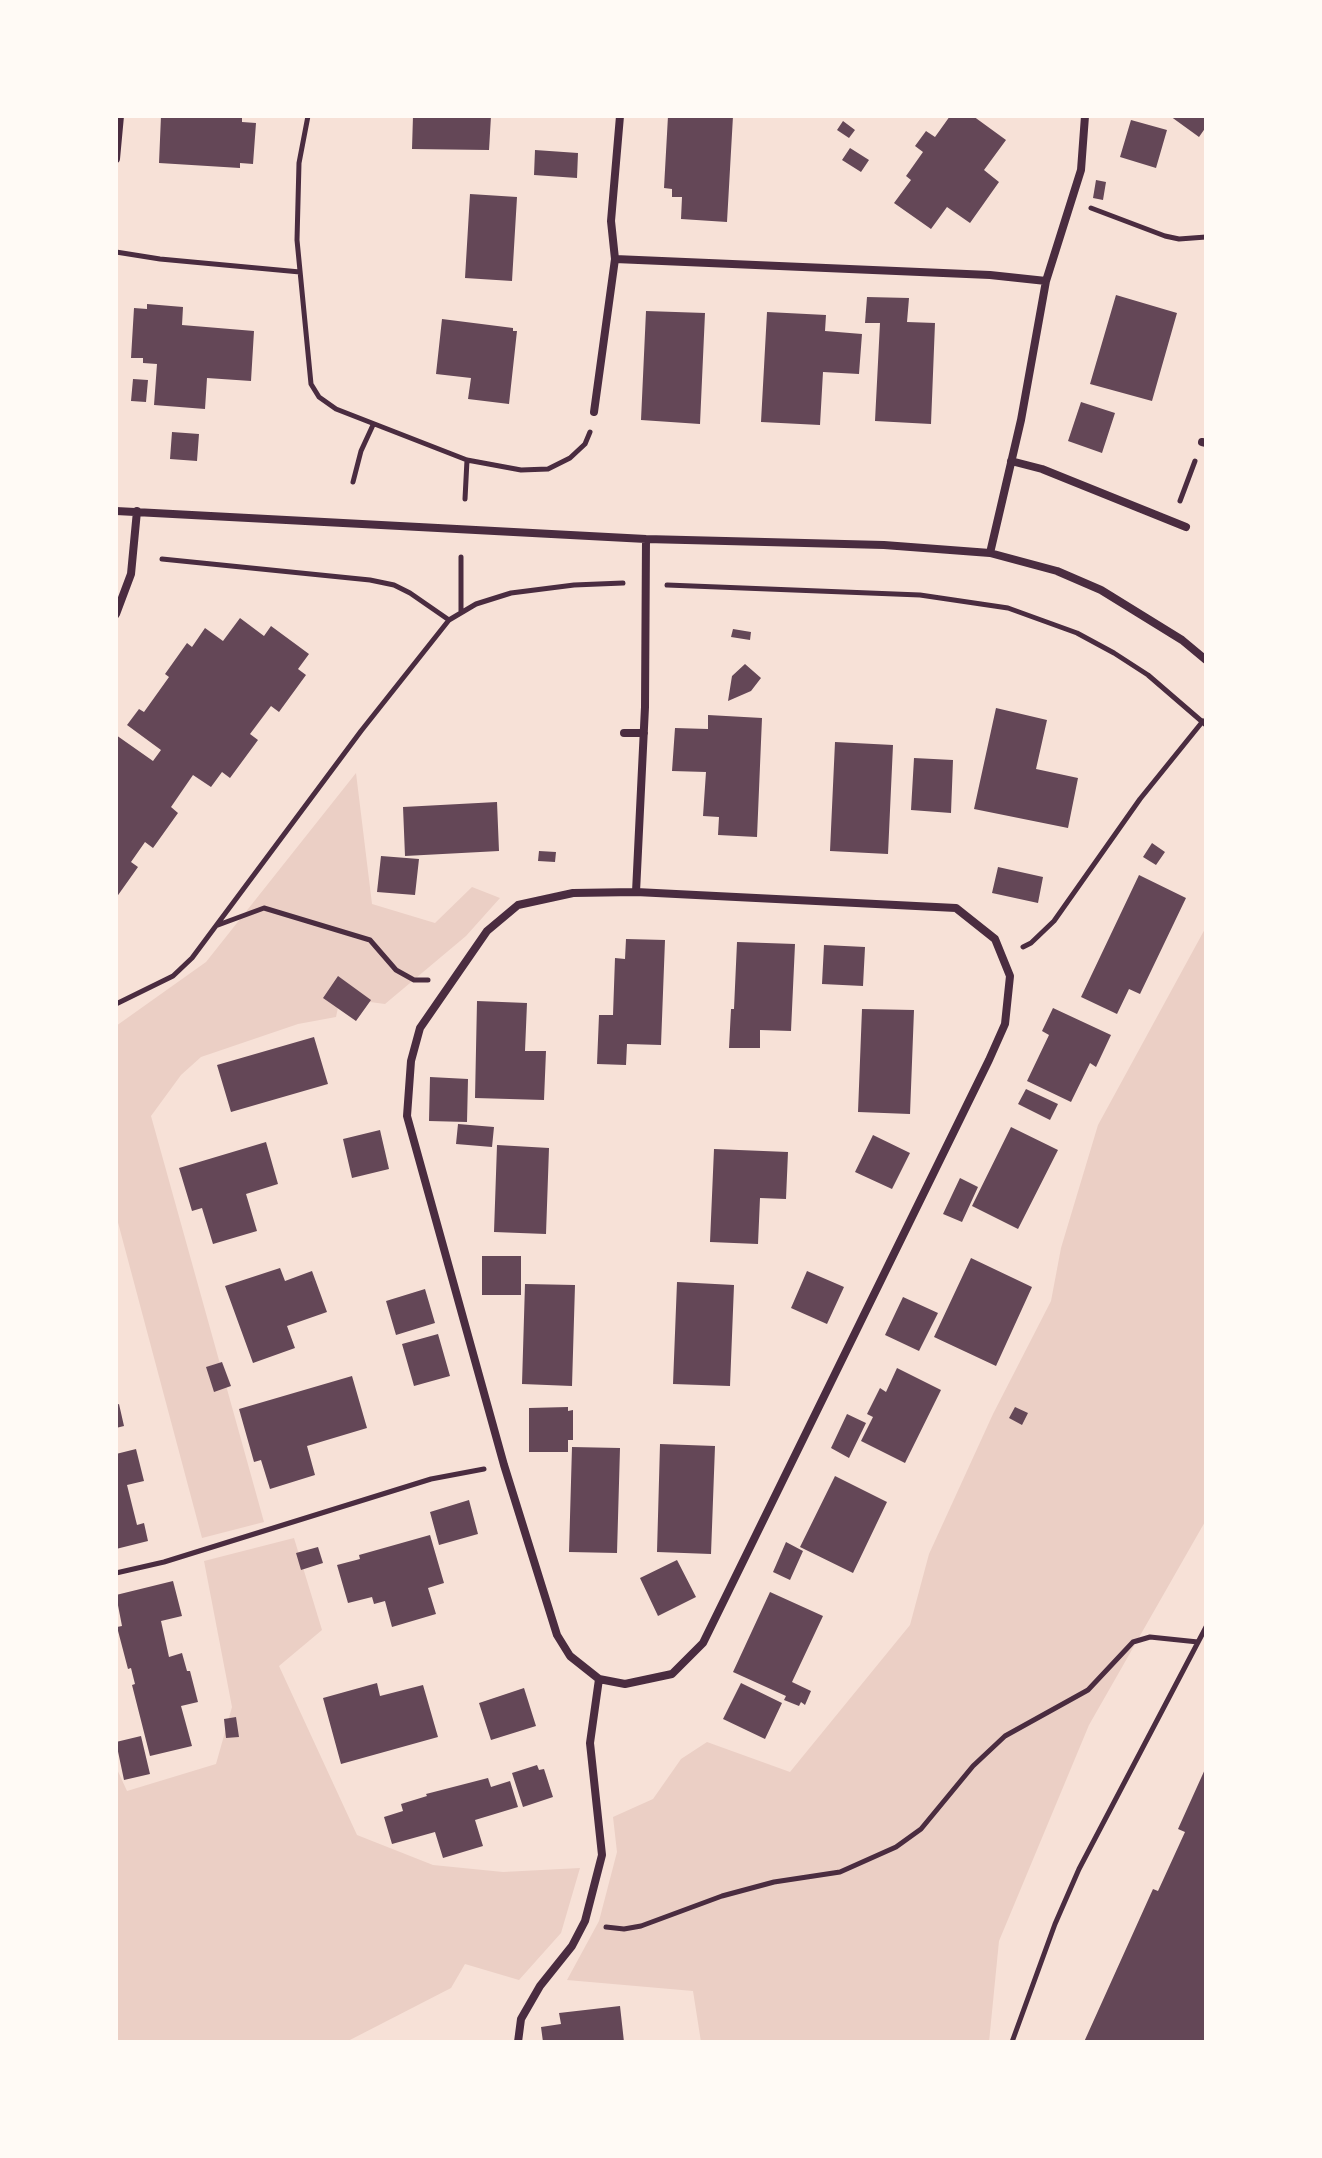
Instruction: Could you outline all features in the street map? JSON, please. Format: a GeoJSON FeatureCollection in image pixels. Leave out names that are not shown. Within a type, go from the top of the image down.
{"type":"FeatureCollection","features":[{"type":"Feature","properties":{"kind":"street"},"geometry":{"type":"LineString","coordinates":[[116,159],[120,116]]}},
{"type":"Feature","properties":{"kind":"street"},"geometry":{"type":"LineString","coordinates":[[594,412],[615,259],[611,221],[620,116]]}},
{"type":"Feature","properties":{"kind":"street"},"geometry":{"type":"LineString","coordinates":[[990,553],[1046,281],[1081,170],[1085,116]]}},
{"type":"Feature","properties":{"kind":"street"},"geometry":{"type":"LineString","coordinates":[[615,259],[990,275],[1046,281]]}},
{"type":"Feature","properties":{"kind":"street"},"geometry":{"type":"LineString","coordinates":[[1011,461],[1042,469],[1186,527]]}},
{"type":"Feature","properties":{"kind":"street"},"geometry":{"type":"LineString","coordinates":[[116,511],[646,539],[884,545],[990,553],[1057,571],[1101,590],[1182,640],[1206,660]]}},
{"type":"Feature","properties":{"kind":"street"},"geometry":{"type":"LineString","coordinates":[[116,614],[131,574],[137,511]]}},
{"type":"Feature","properties":{"kind":"street"},"geometry":{"type":"LineString","coordinates":[[636,892],[644,733],[646,539]]}},
{"type":"Feature","properties":{"kind":"street"},"geometry":{"type":"LineString","coordinates":[[624,733],[644,733]]}},
{"type":"Feature","properties":{"kind":"street"},"geometry":{"type":"LineString","coordinates":[[636,892],[956,908],[995,939],[1002,957],[1010,976],[1005,1024],[703,1643],[672,1674],[625,1684],[599,1679],[570,1656],[557,1635],[504,1465],[407,1116],[411,1061],[420,1028],[487,931],[518,905],[573,893],[636,892]]}},
{"type":"Feature","properties":{"kind":"street"},"geometry":{"type":"LineString","coordinates":[[518,2042],[521,2019],[540,1986],[572,1946],[585,1921],[602,1855],[590,1743],[599,1679]]}},
{"type":"Feature","properties":{"kind":"path"},"geometry":{"type":"LineString","coordinates":[[308,116],[299,163],[297,240],[311,384],[319,397],[336,409],[373,425],[467,460],[521,470],[548,469],[570,458],[585,444],[592,429],[594,412]]}},
{"type":"Feature","properties":{"kind":"path"},"geometry":{"type":"LineString","coordinates":[[1070,203],[1108,213],[1165,236],[1179,239],[1206,237]]}},
{"type":"Feature","properties":{"kind":"path"},"geometry":{"type":"LineString","coordinates":[[116,252],[300,272]]}},
{"type":"Feature","properties":{"kind":"path"},"geometry":{"type":"LineString","coordinates":[[353,482],[361,451],[373,425]]}},
{"type":"Feature","properties":{"kind":"path"},"geometry":{"type":"LineString","coordinates":[[465,499],[467,460]]}},
{"type":"Feature","properties":{"kind":"path"},"geometry":{"type":"LineString","coordinates":[[1184,490],[1193,464]]}},
{"type":"Feature","properties":{"kind":"path"},"geometry":{"type":"LineString","coordinates":[[461,557],[461,611]]}},
{"type":"Feature","properties":{"kind":"path"},"geometry":{"type":"LineString","coordinates":[[162,559],[394,585],[449,620]]}},
{"type":"Feature","properties":{"kind":"path"},"geometry":{"type":"LineString","coordinates":[[116,1004],[173,976],[192,958],[361,731],[449,620],[490,598],[532,589],[624,583]]}},
{"type":"Feature","properties":{"kind":"path"},"geometry":{"type":"LineString","coordinates":[[666,585],[906,594],[1008,608],[1077,633],[1114,653],[1148,675],[1204,723],[1140,799],[1054,921],[1031,943],[1002,957]]}},
{"type":"Feature","properties":{"kind":"path"},"geometry":{"type":"LineString","coordinates":[[217,925],[264,908],[370,940],[396,970],[414,980],[451,981]]}},
{"type":"Feature","properties":{"kind":"path"},"geometry":{"type":"LineString","coordinates":[[116,1573],[164,1562],[431,1479],[504,1465]]}},
{"type":"Feature","properties":{"kind":"path"},"geometry":{"type":"LineString","coordinates":[[1012,2042],[1044,1951],[1079,1869],[1206,1627]]}},
{"type":"Feature","properties":{"kind":"path"},"geometry":{"type":"LineString","coordinates":[[585,1921],[608,1928],[641,1926],[722,1896],[774,1882],[840,1872],[896,1847],[921,1829],[973,1766],[1005,1736],[1088,1690],[1133,1642],[1150,1637],[1198,1642]]}},
{"type":"Feature","properties":{"kind":"shaded area"},"geometry":{"type":"Polygon","coordinates":[[[356,773],[372,904],[435,923],[472,887],[500,898],[466,936],[385,1004],[340,998],[336,1017],[298,1024],[201,1057],[181,1075],[151,1116],[264,1522],[202,1538],[116,1215],[116,1026],[206,962],[356,773]]]}},
{"type":"Feature","properties":{"kind":"shaded area"},"geometry":{"type":"Polygon","coordinates":[[[1206,927],[1206,1520],[1089,1725],[999,1941],[989,2042],[701,2042],[693,1991],[567,1980],[599,1921],[617,1852],[613,1817],[653,1799],[681,1759],[707,1742],[790,1772],[910,1625],[929,1554],[993,1414],[1051,1301],[1061,1248],[1098,1125],[1206,927]]]}},
{"type":"Feature","properties":{"kind":"shaded area"},"geometry":{"type":"Polygon","coordinates":[[[294,1538],[322,1630],[279,1666],[357,1835],[433,1865],[503,1872],[580,1868],[561,1933],[519,1980],[465,1964],[451,1988],[346,2042],[116,2042],[116,1767],[127,1791],[216,1764],[232,1707],[204,1561],[294,1538]]]}},
{"type":"Feature","properties":{"kind":"building"},"geometry":{"type":"Polygon","coordinates":[[[161,116],[242,117],[242,122],[256,123],[253,164],[240,163],[240,168],[159,163],[161,116]]]}},
{"type":"Feature","properties":{"kind":"building"},"geometry":{"type":"Polygon","coordinates":[[[413,116],[491,116],[489,150],[412,149],[413,116]]]}},
{"type":"Feature","properties":{"kind":"building"},"geometry":{"type":"Polygon","coordinates":[[[668,116],[733,116],[727,222],[681,219],[682,197],[672,197],[672,189],[664,188],[668,116]]]}},
{"type":"Feature","properties":{"kind":"building"},"geometry":{"type":"Polygon","coordinates":[[[950,116],[973,116],[1006,140],[984,170],[999,182],[970,223],[947,207],[931,229],[894,203],[911,180],[906,176],[923,152],[915,146],[926,131],[935,137],[950,116]]]}},
{"type":"Feature","properties":{"kind":"building"},"geometry":{"type":"Polygon","coordinates":[[[1170,116],[1206,116],[1206,127],[1199,137],[1170,116]]]}},
{"type":"Feature","properties":{"kind":"building"},"geometry":{"type":"Polygon","coordinates":[[[1131,120],[1167,130],[1156,168],[1120,157],[1131,120]]]}},
{"type":"Feature","properties":{"kind":"building"},"geometry":{"type":"Polygon","coordinates":[[[843,121],[855,130],[849,138],[837,130],[843,121]]]}},
{"type":"Feature","properties":{"kind":"building"},"geometry":{"type":"Polygon","coordinates":[[[850,148],[869,160],[861,172],[842,160],[850,148]]]}},
{"type":"Feature","properties":{"kind":"building"},"geometry":{"type":"Polygon","coordinates":[[[535,150],[578,153],[577,178],[534,175],[535,150]]]}},
{"type":"Feature","properties":{"kind":"building"},"geometry":{"type":"Polygon","coordinates":[[[1096,180],[1106,182],[1103,200],[1093,198],[1096,180]]]}},
{"type":"Feature","properties":{"kind":"building"},"geometry":{"type":"Polygon","coordinates":[[[470,194],[517,197],[512,281],[465,278],[470,194]]]}},
{"type":"Feature","properties":{"kind":"building"},"geometry":{"type":"Polygon","coordinates":[[[1116,295],[1177,313],[1152,401],[1090,384],[1116,295]]]}},
{"type":"Feature","properties":{"kind":"building"},"geometry":{"type":"Polygon","coordinates":[[[867,297],[909,298],[907,322],[935,323],[931,424],[875,421],[880,323],[865,323],[867,297]]]}},
{"type":"Feature","properties":{"kind":"building"},"geometry":{"type":"Polygon","coordinates":[[[147,304],[183,307],[182,325],[254,331],[251,381],[207,378],[205,409],[154,405],[157,364],[143,363],[143,358],[131,358],[134,308],[147,309],[147,304]]]}},
{"type":"Feature","properties":{"kind":"building"},"geometry":{"type":"Polygon","coordinates":[[[646,311],[705,313],[700,424],[641,420],[646,311]]]}},
{"type":"Feature","properties":{"kind":"building"},"geometry":{"type":"Polygon","coordinates":[[[767,312],[826,315],[825,331],[862,334],[859,374],[823,372],[820,425],[761,422],[767,312]]]}},
{"type":"Feature","properties":{"kind":"building"},"geometry":{"type":"Polygon","coordinates":[[[442,319],[517,331],[509,404],[468,399],[471,378],[436,374],[442,319]]]}},
{"type":"Feature","properties":{"kind":"building"},"geometry":{"type":"Polygon","coordinates":[[[133,379],[148,380],[146,402],[131,401],[133,379]]]}},
{"type":"Feature","properties":{"kind":"building"},"geometry":{"type":"Polygon","coordinates":[[[1081,402],[1115,413],[1102,453],[1068,441],[1081,402]]]}},
{"type":"Feature","properties":{"kind":"building"},"geometry":{"type":"Polygon","coordinates":[[[172,432],[199,434],[197,461],[170,459],[172,432]]]}},
{"type":"Feature","properties":{"kind":"building"},"geometry":{"type":"Polygon","coordinates":[[[240,618],[264,636],[271,626],[309,654],[298,669],[306,675],[279,712],[271,706],[250,734],[258,740],[230,778],[222,772],[211,787],[193,775],[171,807],[178,813],[153,848],[145,842],[131,862],[138,867],[116,898],[116,735],[153,761],[161,750],[127,725],[139,709],[144,712],[169,677],[165,674],[187,643],[192,647],[205,628],[223,641],[240,618]]]}},
{"type":"Feature","properties":{"kind":"building"},"geometry":{"type":"Polygon","coordinates":[[[733,629],[751,632],[750,640],[731,637],[733,629]]]}},
{"type":"Feature","properties":{"kind":"building"},"geometry":{"type":"Polygon","coordinates":[[[745,664],[761,678],[751,691],[728,701],[732,676],[745,664]]]}},
{"type":"Feature","properties":{"kind":"building"},"geometry":{"type":"Polygon","coordinates":[[[996,708],[1047,720],[1036,769],[1078,778],[1068,828],[974,809],[996,708]]]}},
{"type":"Feature","properties":{"kind":"building"},"geometry":{"type":"Polygon","coordinates":[[[708,715],[762,718],[757,837],[718,835],[719,817],[703,816],[706,772],[672,771],[675,728],[708,729],[708,715]]]}},
{"type":"Feature","properties":{"kind":"building"},"geometry":{"type":"Polygon","coordinates":[[[835,742],[893,745],[888,854],[830,851],[835,742]]]}},
{"type":"Feature","properties":{"kind":"building"},"geometry":{"type":"Polygon","coordinates":[[[914,758],[953,760],[951,813],[911,810],[914,758]]]}},
{"type":"Feature","properties":{"kind":"building"},"geometry":{"type":"Polygon","coordinates":[[[497,802],[499,851],[405,856],[403,807],[497,802]]]}},
{"type":"Feature","properties":{"kind":"building"},"geometry":{"type":"Polygon","coordinates":[[[1152,843],[1165,852],[1156,865],[1143,857],[1152,843]]]}},
{"type":"Feature","properties":{"kind":"building"},"geometry":{"type":"Polygon","coordinates":[[[539,851],[556,852],[555,862],[538,861],[539,851]]]}},
{"type":"Feature","properties":{"kind":"building"},"geometry":{"type":"Polygon","coordinates":[[[381,856],[419,859],[415,895],[377,892],[381,856]]]}},
{"type":"Feature","properties":{"kind":"building"},"geometry":{"type":"Polygon","coordinates":[[[998,867],[1043,877],[1038,903],[992,893],[998,867]]]}},
{"type":"Feature","properties":{"kind":"building"},"geometry":{"type":"Polygon","coordinates":[[[1139,875],[1186,898],[1140,994],[1129,989],[1117,1014],[1081,997],[1139,875]]]}},
{"type":"Feature","properties":{"kind":"building"},"geometry":{"type":"Polygon","coordinates":[[[626,939],[665,940],[661,1045],[627,1044],[626,1065],[597,1064],[599,1015],[613,1015],[615,958],[625,959],[626,939]]]}},
{"type":"Feature","properties":{"kind":"building"},"geometry":{"type":"Polygon","coordinates":[[[737,942],[795,944],[791,1031],[760,1030],[760,1048],[729,1048],[737,942]]]}},
{"type":"Feature","properties":{"kind":"building"},"geometry":{"type":"Polygon","coordinates":[[[824,945],[865,947],[863,986],[822,984],[824,945]]]}},
{"type":"Feature","properties":{"kind":"building"},"geometry":{"type":"Polygon","coordinates":[[[338,976],[371,1000],[356,1021],[323,998],[338,976]]]}},
{"type":"Feature","properties":{"kind":"building"},"geometry":{"type":"Polygon","coordinates":[[[477,1001],[527,1003],[525,1051],[546,1051],[544,1100],[475,1098],[477,1001]]]}},
{"type":"Feature","properties":{"kind":"building"},"geometry":{"type":"Polygon","coordinates":[[[1053,1008],[1111,1035],[1096,1067],[1090,1063],[1071,1102],[1027,1081],[1049,1035],[1042,1031],[1053,1008]]]}},
{"type":"Feature","properties":{"kind":"building"},"geometry":{"type":"Polygon","coordinates":[[[862,1009],[914,1010],[910,1114],[858,1112],[862,1009]]]}},
{"type":"Feature","properties":{"kind":"building"},"geometry":{"type":"Polygon","coordinates":[[[314,1037],[328,1084],[231,1112],[217,1065],[314,1037]]]}},
{"type":"Feature","properties":{"kind":"building"},"geometry":{"type":"Polygon","coordinates":[[[430,1077],[468,1079],[467,1122],[429,1121],[430,1077]]]}},
{"type":"Feature","properties":{"kind":"building"},"geometry":{"type":"Polygon","coordinates":[[[1026,1089],[1058,1104],[1050,1120],[1018,1104],[1026,1089]]]}},
{"type":"Feature","properties":{"kind":"building"},"geometry":{"type":"Polygon","coordinates":[[[458,1124],[494,1127],[492,1147],[456,1144],[458,1124]]]}},
{"type":"Feature","properties":{"kind":"building"},"geometry":{"type":"Polygon","coordinates":[[[1011,1127],[1058,1150],[1018,1229],[972,1206],[1011,1127]]]}},
{"type":"Feature","properties":{"kind":"building"},"geometry":{"type":"Polygon","coordinates":[[[380,1130],[389,1169],[352,1178],[343,1139],[380,1130]]]}},
{"type":"Feature","properties":{"kind":"building"},"geometry":{"type":"Polygon","coordinates":[[[873,1135],[910,1153],[892,1189],[855,1172],[873,1135]]]}},
{"type":"Feature","properties":{"kind":"building"},"geometry":{"type":"Polygon","coordinates":[[[266,1142],[278,1184],[246,1194],[257,1231],[213,1244],[202,1208],[192,1211],[179,1168],[266,1142]]]}},
{"type":"Feature","properties":{"kind":"building"},"geometry":{"type":"Polygon","coordinates":[[[497,1145],[549,1148],[546,1234],[494,1232],[497,1145]]]}},
{"type":"Feature","properties":{"kind":"building"},"geometry":{"type":"Polygon","coordinates":[[[714,1149],[788,1152],[786,1199],[760,1198],[758,1244],[710,1242],[714,1149]]]}},
{"type":"Feature","properties":{"kind":"building"},"geometry":{"type":"Polygon","coordinates":[[[960,1178],[978,1187],[962,1222],[943,1214],[960,1178]]]}},
{"type":"Feature","properties":{"kind":"building"},"geometry":{"type":"Polygon","coordinates":[[[482,1256],[521,1256],[521,1295],[482,1295],[482,1256]]]}},
{"type":"Feature","properties":{"kind":"building"},"geometry":{"type":"Polygon","coordinates":[[[971,1258],[1032,1287],[996,1366],[934,1337],[971,1258]]]}},
{"type":"Feature","properties":{"kind":"building"},"geometry":{"type":"Polygon","coordinates":[[[280,1268],[285,1281],[312,1271],[327,1312],[287,1326],[295,1348],[253,1363],[225,1286],[280,1268]]]}},
{"type":"Feature","properties":{"kind":"building"},"geometry":{"type":"Polygon","coordinates":[[[807,1271],[844,1287],[827,1324],[791,1308],[807,1271]]]}},
{"type":"Feature","properties":{"kind":"building"},"geometry":{"type":"Polygon","coordinates":[[[677,1282],[734,1285],[730,1386],[673,1384],[677,1282]]]}},
{"type":"Feature","properties":{"kind":"building"},"geometry":{"type":"Polygon","coordinates":[[[525,1284],[575,1285],[572,1386],[522,1384],[525,1284]]]}},
{"type":"Feature","properties":{"kind":"building"},"geometry":{"type":"Polygon","coordinates":[[[425,1289],[435,1323],[396,1335],[386,1301],[425,1289]]]}},
{"type":"Feature","properties":{"kind":"building"},"geometry":{"type":"Polygon","coordinates":[[[903,1297],[938,1313],[919,1351],[885,1335],[903,1297]]]}},
{"type":"Feature","properties":{"kind":"building"},"geometry":{"type":"Polygon","coordinates":[[[438,1334],[450,1376],[414,1386],[402,1344],[438,1334]]]}},
{"type":"Feature","properties":{"kind":"building"},"geometry":{"type":"Polygon","coordinates":[[[222,1362],[231,1386],[214,1392],[206,1367],[222,1362]]]}},
{"type":"Feature","properties":{"kind":"building"},"geometry":{"type":"Polygon","coordinates":[[[897,1368],[941,1390],[905,1463],[861,1441],[873,1417],[867,1414],[880,1388],[886,1392],[897,1368]]]}},
{"type":"Feature","properties":{"kind":"building"},"geometry":{"type":"Polygon","coordinates":[[[352,1376],[367,1428],[307,1446],[315,1475],[270,1489],[261,1460],[254,1462],[239,1409],[352,1376]]]}},
{"type":"Feature","properties":{"kind":"building"},"geometry":{"type":"Polygon","coordinates":[[[119,1404],[124,1426],[116,1428],[116,1405],[119,1404]]]}},
{"type":"Feature","properties":{"kind":"building"},"geometry":{"type":"Polygon","coordinates":[[[568,1407],[568,1411],[573,1410],[573,1440],[568,1440],[568,1452],[529,1452],[529,1408],[568,1407]]]}},
{"type":"Feature","properties":{"kind":"building"},"geometry":{"type":"Polygon","coordinates":[[[1015,1407],[1028,1413],[1022,1425],[1009,1418],[1015,1407]]]}},
{"type":"Feature","properties":{"kind":"building"},"geometry":{"type":"Polygon","coordinates":[[[847,1414],[866,1423],[849,1458],[831,1448],[847,1414]]]}},
{"type":"Feature","properties":{"kind":"building"},"geometry":{"type":"Polygon","coordinates":[[[660,1444],[715,1446],[711,1554],[657,1552],[660,1444]]]}},
{"type":"Feature","properties":{"kind":"building"},"geometry":{"type":"Polygon","coordinates":[[[572,1447],[620,1448],[617,1553],[569,1552],[572,1447]]]}},
{"type":"Feature","properties":{"kind":"building"},"geometry":{"type":"Polygon","coordinates":[[[136,1449],[144,1481],[127,1485],[137,1525],[144,1523],[148,1541],[116,1549],[116,1454],[136,1449]]]}},
{"type":"Feature","properties":{"kind":"building"},"geometry":{"type":"Polygon","coordinates":[[[835,1476],[887,1502],[853,1573],[800,1547],[835,1476]]]}},
{"type":"Feature","properties":{"kind":"building"},"geometry":{"type":"Polygon","coordinates":[[[469,1500],[478,1534],[439,1545],[430,1512],[469,1500]]]}},
{"type":"Feature","properties":{"kind":"building"},"geometry":{"type":"Polygon","coordinates":[[[430,1535],[444,1583],[428,1588],[436,1614],[392,1627],[385,1601],[374,1604],[372,1597],[348,1603],[337,1565],[360,1559],[359,1555],[430,1535]]]}},
{"type":"Feature","properties":{"kind":"building"},"geometry":{"type":"Polygon","coordinates":[[[786,1542],[803,1551],[790,1580],[773,1572],[786,1542]]]}},
{"type":"Feature","properties":{"kind":"building"},"geometry":{"type":"Polygon","coordinates":[[[318,1547],[323,1563],[301,1570],[296,1553],[318,1547]]]}},
{"type":"Feature","properties":{"kind":"building"},"geometry":{"type":"Polygon","coordinates":[[[677,1560],[696,1597],[658,1616],[640,1578],[677,1560]]]}},
{"type":"Feature","properties":{"kind":"building"},"geometry":{"type":"Polygon","coordinates":[[[173,1581],[182,1616],[161,1621],[169,1657],[182,1653],[198,1702],[181,1706],[192,1746],[150,1756],[132,1685],[135,1684],[131,1668],[128,1669],[117,1627],[122,1626],[116,1595],[173,1581]]]}},
{"type":"Feature","properties":{"kind":"building"},"geometry":{"type":"Polygon","coordinates":[[[770,1592],[823,1616],[792,1682],[811,1691],[805,1705],[784,1700],[786,1696],[733,1672],[770,1592]]]}},
{"type":"Feature","properties":{"kind":"building"},"geometry":{"type":"Polygon","coordinates":[[[377,1683],[380,1696],[423,1685],[438,1737],[341,1764],[323,1698],[377,1683]]]}},
{"type":"Feature","properties":{"kind":"building"},"geometry":{"type":"Polygon","coordinates":[[[741,1683],[782,1703],[765,1739],[723,1719],[741,1683]]]}},
{"type":"Feature","properties":{"kind":"building"},"geometry":{"type":"Polygon","coordinates":[[[524,1688],[536,1726],[491,1740],[479,1703],[524,1688]]]}},
{"type":"Feature","properties":{"kind":"building"},"geometry":{"type":"Polygon","coordinates":[[[236,1717],[239,1737],[226,1738],[224,1719],[236,1717]]]}},
{"type":"Feature","properties":{"kind":"building"},"geometry":{"type":"Polygon","coordinates":[[[141,1736],[150,1774],[124,1780],[116,1742],[141,1736]]]}},
{"type":"Feature","properties":{"kind":"building"},"geometry":{"type":"Polygon","coordinates":[[[537,1765],[539,1770],[544,1769],[553,1797],[523,1807],[512,1773],[537,1765]]]}},
{"type":"Feature","properties":{"kind":"building"},"geometry":{"type":"Polygon","coordinates":[[[1206,1767],[1206,2042],[1084,2042],[1153,1889],[1158,1891],[1185,1832],[1178,1829],[1206,1767]]]}},
{"type":"Feature","properties":{"kind":"building"},"geometry":{"type":"Polygon","coordinates":[[[488,1778],[491,1787],[510,1781],[518,1807],[475,1820],[483,1846],[443,1858],[435,1832],[392,1844],[384,1817],[403,1811],[401,1804],[426,1794],[488,1778]]]}},
{"type":"Feature","properties":{"kind":"building"},"geometry":{"type":"Polygon","coordinates":[[[620,2006],[624,2042],[543,2042],[541,2027],[561,2024],[559,2013],[620,2006]]]}}]}
